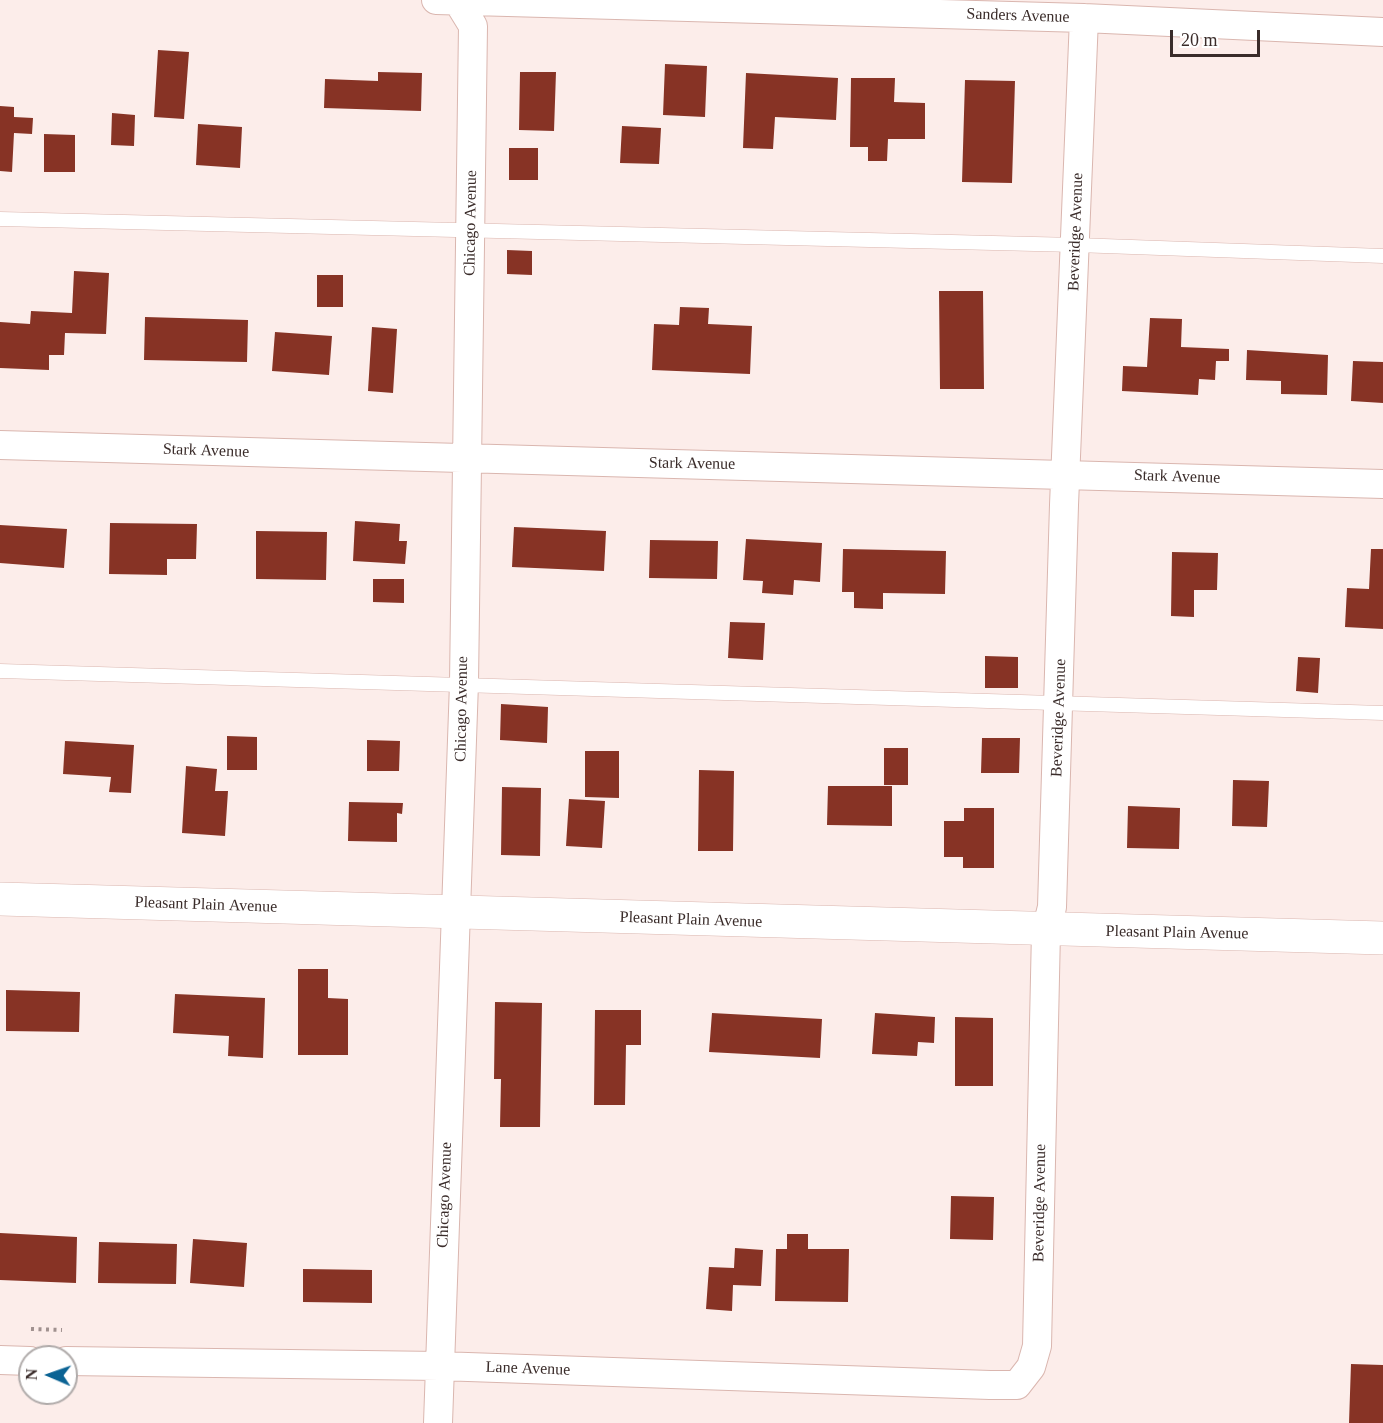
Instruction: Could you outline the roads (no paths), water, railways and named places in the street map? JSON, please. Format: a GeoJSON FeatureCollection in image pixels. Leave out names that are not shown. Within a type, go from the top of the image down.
{"type":"FeatureCollection","features":[{"type":"Feature","properties":{"kind":"street","name":"Sanders Avenue"},"geometry":{"type":"LineString","coordinates":[[450,0],[1084,18],[1383,32]]}},
{"type":"Feature","properties":{"kind":"street","name":"Chicago Avenue"},"geometry":{"type":"LineString","coordinates":[[438,1423],[464,683],[473,26],[450,0]]}},
{"type":"Feature","properties":{"kind":"street","name":"Beveridge Avenue"},"geometry":{"type":"LineString","coordinates":[[990,1385],[1017,1385],[1031,1367],[1037,1346],[1046,931],[1052,907],[1084,18]]}},
{"type":"Feature","properties":{"kind":"street","name":"Stark Avenue"},"geometry":{"type":"LineString","coordinates":[[0,445],[1383,484]]}},
{"type":"Feature","properties":{"kind":"street","name":"Pleasant Plain Avenue"},"geometry":{"type":"LineString","coordinates":[[0,899],[1046,931],[1383,938]]}},
{"type":"Feature","properties":{"kind":"street"},"geometry":{"type":"LineString","coordinates":[[0,1360],[18,1361]]}},
{"type":"Feature","properties":{"kind":"street","name":"Lane Avenue"},"geometry":{"type":"LineString","coordinates":[[78,1361],[439,1366],[990,1385]]}},
{"type":"Feature","properties":{"kind":"lane"},"geometry":{"type":"LineString","coordinates":[[0,219],[1076,245],[1383,256]]}},
{"type":"Feature","properties":{"kind":"lane"},"geometry":{"type":"LineString","coordinates":[[0,671],[464,683],[1383,713]]}}]}
